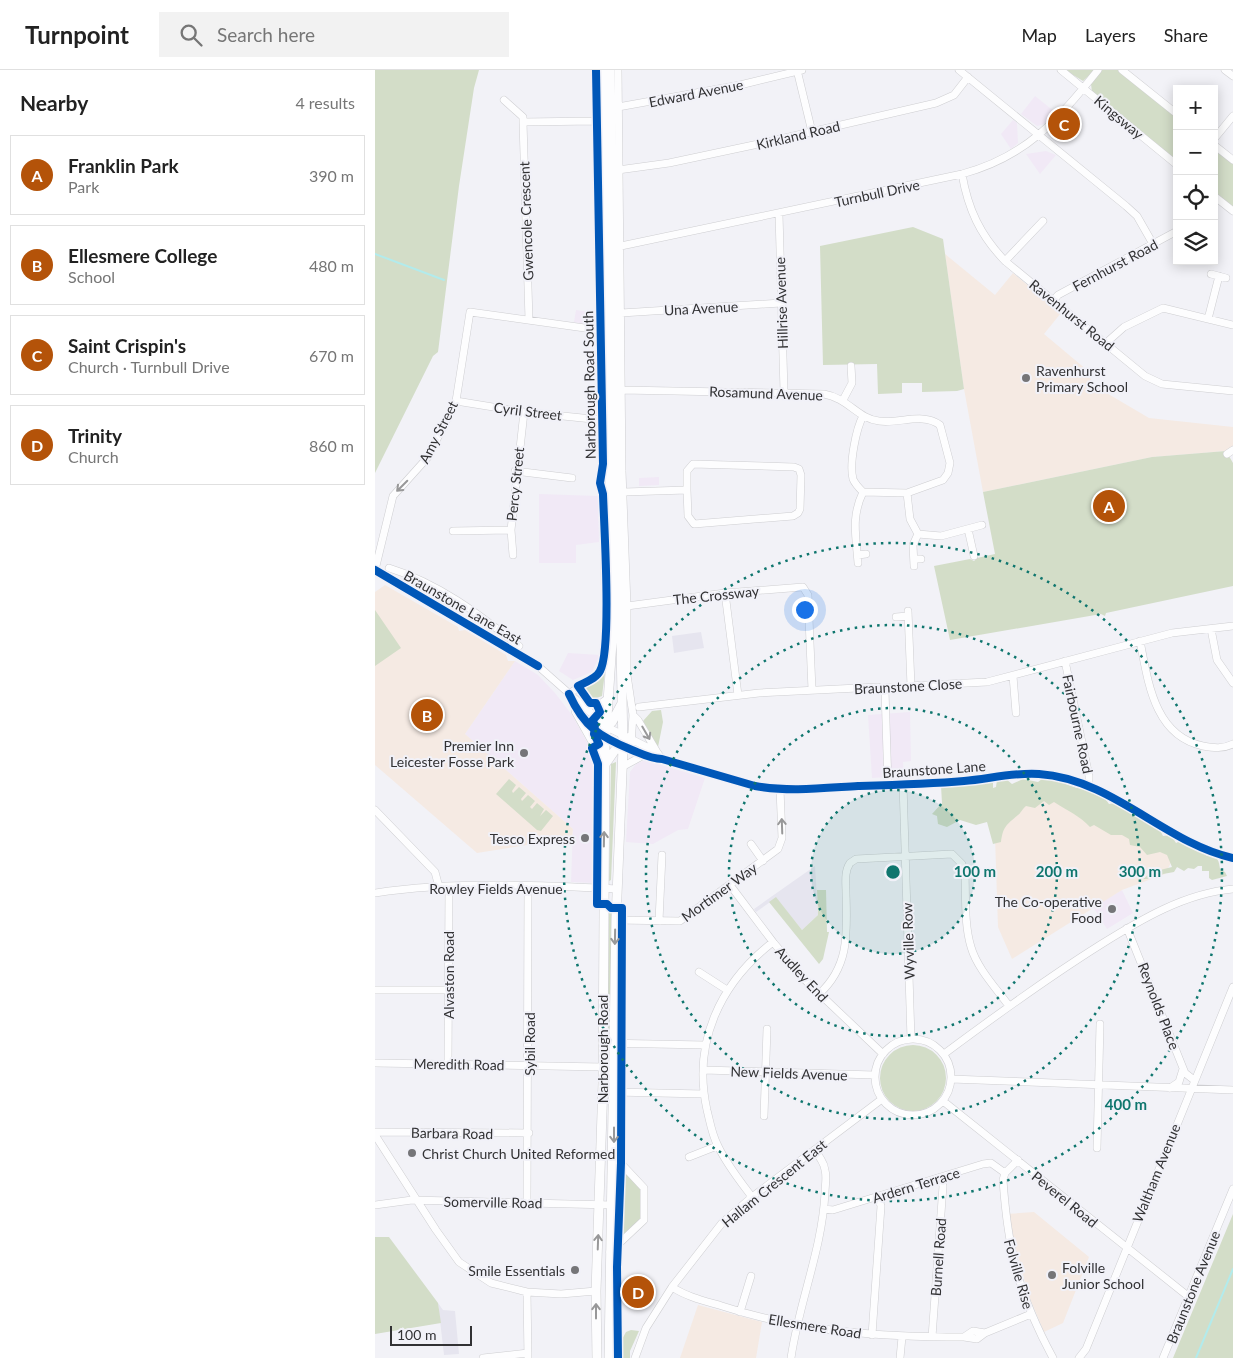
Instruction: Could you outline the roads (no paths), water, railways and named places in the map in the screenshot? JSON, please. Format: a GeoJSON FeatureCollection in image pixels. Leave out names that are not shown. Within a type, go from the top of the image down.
{"type":"FeatureCollection","features":[{"type":"Feature","properties":{"kind":"main road","name":"Narborough Road South"},"geometry":{"type":"LineString","coordinates":[[603,70],[613,627],[607,698],[606,740]]}},
{"type":"Feature","properties":{"kind":"main road","name":"Narborough Road South"},"geometry":{"type":"LineString","coordinates":[[610,70],[621,705],[623,736],[629,746]]}},
{"type":"Feature","properties":{"kind":"main road"},"geometry":{"type":"LineString","coordinates":[[594,730],[601,732],[607,727],[621,705]]}},
{"type":"Feature","properties":{"kind":"main road"},"geometry":{"type":"LineString","coordinates":[[578,707],[605,763],[615,750],[629,746]]}},
{"type":"Feature","properties":{"kind":"main road","name":"Narborough Road"},"geometry":{"type":"LineString","coordinates":[[597,1358],[596,1291],[603,1067],[606,740]]}},
{"type":"Feature","properties":{"kind":"main road","name":"Narborough Road"},"geometry":{"type":"LineString","coordinates":[[609,1358],[610,1252],[614,1156],[617,889],[622,767],[629,746]]}},
{"type":"Feature","properties":{"kind":"street","name":"Narborough Road South"},"geometry":{"type":"LineString","coordinates":[[569,694],[599,673],[605,655],[603,494],[600,483],[603,464],[599,330],[597,133],[595,121],[596,70]]}},
{"type":"Feature","properties":{"kind":"street","name":"Narborough Road South"},"geometry":{"type":"LineString","coordinates":[[618,70],[623,492],[628,688],[633,715],[629,746]]}},
{"type":"Feature","properties":{"kind":"street"},"geometry":{"type":"LineString","coordinates":[[799,70],[812,132]]}},
{"type":"Feature","properties":{"kind":"street","name":"Edward Avenue"},"geometry":{"type":"LineString","coordinates":[[618,107],[740,85],[799,70]]}},
{"type":"Feature","properties":{"kind":"street"},"geometry":{"type":"LineString","coordinates":[[959,70],[1126,206],[1143,226],[1153,244]]}},
{"type":"Feature","properties":{"kind":"street","name":"Kingsway"},"geometry":{"type":"LineString","coordinates":[[1061,70],[1173,162]]}},
{"type":"Feature","properties":{"kind":"street","name":"Turnbull Drive"},"geometry":{"type":"LineString","coordinates":[[621,246],[962,174],[1003,160],[1039,135],[1098,70]]}},
{"type":"Feature","properties":{"kind":"street"},"geometry":{"type":"LineString","coordinates":[[1123,70],[1173,111]]}},
{"type":"Feature","properties":{"kind":"street"},"geometry":{"type":"LineString","coordinates":[[1225,70],[1233,76]]}},
{"type":"Feature","properties":{"kind":"street","name":"Kirkland Road"},"geometry":{"type":"LineString","coordinates":[[618,170],[669,163],[812,132],[946,99],[954,95],[968,77]]}},
{"type":"Feature","properties":{"kind":"street"},"geometry":{"type":"LineString","coordinates":[[505,100],[523,117],[523,122],[595,121]]}},
{"type":"Feature","properties":{"kind":"street"},"geometry":{"type":"LineString","coordinates":[[1218,134],[1233,116]]}},
{"type":"Feature","properties":{"kind":"street","name":"Gwencole Crescent"},"geometry":{"type":"LineString","coordinates":[[523,122],[529,320]]}},
{"type":"Feature","properties":{"kind":"street"},"geometry":{"type":"LineString","coordinates":[[1218,147],[1233,160]]}},
{"type":"Feature","properties":{"kind":"street","name":"Ravenhurst Road"},"geometry":{"type":"LineString","coordinates":[[962,174],[970,208],[979,230],[989,245],[1005,261],[1153,382],[1233,391]]}},
{"type":"Feature","properties":{"kind":"street"},"geometry":{"type":"LineString","coordinates":[[1218,201],[1233,211]]}},
{"type":"Feature","properties":{"kind":"street","name":"Hillrise Avenue"},"geometry":{"type":"LineString","coordinates":[[779,214],[784,392]]}},
{"type":"Feature","properties":{"kind":"street"},"geometry":{"type":"LineString","coordinates":[[1005,261],[1043,221]]}},
{"type":"Feature","properties":{"kind":"street","name":"Fernhurst Road"},"geometry":{"type":"LineString","coordinates":[[1054,300],[1058,296],[1173,233]]}},
{"type":"Feature","properties":{"kind":"street"},"geometry":{"type":"LineString","coordinates":[[1208,319],[1219,276]]}},
{"type":"Feature","properties":{"kind":"street","name":"Una Avenue"},"geometry":{"type":"LineString","coordinates":[[621,313],[781,303]]}},
{"type":"Feature","properties":{"kind":"street"},"geometry":{"type":"LineString","coordinates":[[1106,343],[1124,327],[1163,308],[1233,325]]}},
{"type":"Feature","properties":{"kind":"street","name":"Amy Street"},"geometry":{"type":"LineString","coordinates":[[375,570],[393,496],[428,457],[456,401],[469,312],[529,320]]}},
{"type":"Feature","properties":{"kind":"street"},"geometry":{"type":"LineString","coordinates":[[529,320],[599,330]]}},
{"type":"Feature","properties":{"kind":"street"},"geometry":{"type":"LineString","coordinates":[[843,400],[852,383],[851,366]]}},
{"type":"Feature","properties":{"kind":"street","name":"Rosamund Avenue"},"geometry":{"type":"LineString","coordinates":[[622,390],[824,394],[843,400],[863,416],[877,421],[929,419],[942,429],[950,463],[948,473],[943,480],[907,493],[863,492]]}},
{"type":"Feature","properties":{"kind":"street","name":"Cyril Street"},"geometry":{"type":"LineString","coordinates":[[456,401],[523,412],[602,420]]}},
{"type":"Feature","properties":{"kind":"street","name":"Percy Street"},"geometry":{"type":"LineString","coordinates":[[513,556],[511,530],[515,470],[523,412]]}},
{"type":"Feature","properties":{"kind":"street"},"geometry":{"type":"LineString","coordinates":[[858,563],[854,518],[856,506],[863,492],[856,485],[853,474],[856,430],[863,416]]}},
{"type":"Feature","properties":{"kind":"street"},"geometry":{"type":"LineString","coordinates":[[693,464],[794,466],[799,469],[801,475],[800,509],[798,514],[793,516],[694,524],[688,516],[687,490],[687,471],[693,464]]}},
{"type":"Feature","properties":{"kind":"street"},"geometry":{"type":"LineString","coordinates":[[515,470],[573,478]]}},
{"type":"Feature","properties":{"kind":"street"},"geometry":{"type":"LineString","coordinates":[[623,492],[687,490]]}},
{"type":"Feature","properties":{"kind":"street"},"geometry":{"type":"LineString","coordinates":[[907,493],[910,519],[918,534]]}},
{"type":"Feature","properties":{"kind":"street"},"geometry":{"type":"LineString","coordinates":[[918,534],[941,536],[982,525]]}},
{"type":"Feature","properties":{"kind":"street"},"geometry":{"type":"LineString","coordinates":[[453,531],[511,530]]}},
{"type":"Feature","properties":{"kind":"street"},"geometry":{"type":"LineString","coordinates":[[968,530],[974,556]]}},
{"type":"Feature","properties":{"kind":"street"},"geometry":{"type":"LineString","coordinates":[[916,561],[913,545],[918,534]]}},
{"type":"Feature","properties":{"kind":"street"},"geometry":{"type":"LineString","coordinates":[[858,555],[866,554]]}},
{"type":"Feature","properties":{"kind":"street"},"geometry":{"type":"LineString","coordinates":[[389,568],[417,577],[452,597],[519,646]]}},
{"type":"Feature","properties":{"kind":"street","name":"Braunstone Lane East"},"geometry":{"type":"LineString","coordinates":[[375,570],[538,666],[569,694],[594,730],[606,740],[629,746]]}},
{"type":"Feature","properties":{"kind":"street","name":"The Crossway"},"geometry":{"type":"LineString","coordinates":[[627,606],[725,593],[800,587],[805,589],[808,595],[812,690]]}},
{"type":"Feature","properties":{"kind":"street"},"geometry":{"type":"LineString","coordinates":[[725,593],[738,695]]}},
{"type":"Feature","properties":{"kind":"street"},"geometry":{"type":"LineString","coordinates":[[444,610],[452,597]]}},
{"type":"Feature","properties":{"kind":"street"},"geometry":{"type":"LineString","coordinates":[[896,617],[908,614],[911,686]]}},
{"type":"Feature","properties":{"kind":"street","name":"Braunstone Close"},"geometry":{"type":"LineString","coordinates":[[639,707],[738,695],[878,687],[885,690],[888,687],[987,682],[1172,633],[1233,626]]}},
{"type":"Feature","properties":{"kind":"street"},"geometry":{"type":"LineString","coordinates":[[1211,629],[1217,660],[1233,683]]}},
{"type":"Feature","properties":{"kind":"street"},"geometry":{"type":"LineString","coordinates":[[1140,641],[1153,701],[1160,715],[1171,729],[1199,745],[1215,748],[1227,747],[1233,744]]}},
{"type":"Feature","properties":{"kind":"street","name":"Narborough Road South"},"geometry":{"type":"LineString","coordinates":[[621,670],[627,653]]}},
{"type":"Feature","properties":{"kind":"street","name":"Fairbourne Road"},"geometry":{"type":"LineString","coordinates":[[1065,661],[1089,776],[1089,787]]}},
{"type":"Feature","properties":{"kind":"street"},"geometry":{"type":"LineString","coordinates":[[1013,676],[1016,713]]}},
{"type":"Feature","properties":{"kind":"street"},"geometry":{"type":"LineString","coordinates":[[885,690],[888,785]]}},
{"type":"Feature","properties":{"kind":"street"},"geometry":{"type":"LineString","coordinates":[[578,707],[594,707],[601,704],[607,698]]}},
{"type":"Feature","properties":{"kind":"street","name":"Braunstone Lane East"},"geometry":{"type":"LineString","coordinates":[[578,707],[623,736]]}},
{"type":"Feature","properties":{"kind":"street","name":"Narborough Road South"},"geometry":{"type":"LineString","coordinates":[[633,715],[657,752]]}},
{"type":"Feature","properties":{"kind":"street"},"geometry":{"type":"LineString","coordinates":[[629,746],[657,752],[662,758]]}},
{"type":"Feature","properties":{"kind":"street","name":"Braunstone Lane"},"geometry":{"type":"LineString","coordinates":[[629,746],[654,759],[662,758],[755,786],[781,789],[964,781],[1038,774],[1061,778],[1089,787],[1129,806],[1206,850],[1233,858]]}},
{"type":"Feature","properties":{"kind":"street"},"geometry":{"type":"LineString","coordinates":[[622,767],[644,755]]}},
{"type":"Feature","properties":{"kind":"street","name":"Wyville Row"},"geometry":{"type":"LineString","coordinates":[[903,784],[911,1039]]}},
{"type":"Feature","properties":{"kind":"street","name":"Mortimer Way"},"geometry":{"type":"LineString","coordinates":[[616,920],[677,922],[684,920],[763,861],[782,844],[781,789]]}},
{"type":"Feature","properties":{"kind":"street"},"geometry":{"type":"LineString","coordinates":[[375,810],[435,872],[439,887]]}},
{"type":"Feature","properties":{"kind":"street","name":"Mortimer Way"},"geometry":{"type":"LineString","coordinates":[[751,844],[763,861]]}},
{"type":"Feature","properties":{"kind":"street"},"geometry":{"type":"LineString","coordinates":[[819,994],[836,975],[845,952],[847,940],[846,876],[850,863],[856,858],[952,854],[962,864],[971,948],[979,965],[1009,1006]]}},
{"type":"Feature","properties":{"kind":"street"},"geometry":{"type":"LineString","coordinates":[[659,922],[662,855]]}},
{"type":"Feature","properties":{"kind":"street","name":"Audley End"},"geometry":{"type":"LineString","coordinates":[[730,885],[773,942],[819,994],[883,1054]]}},
{"type":"Feature","properties":{"kind":"street","name":"Rowley Fields Avenue"},"geometry":{"type":"LineString","coordinates":[[375,893],[439,887],[617,889]]}},
{"type":"Feature","properties":{"kind":"street","name":"Alvaston Road"},"geometry":{"type":"LineString","coordinates":[[448,1064],[449,887]]}},
{"type":"Feature","properties":{"kind":"street","name":"Sybil Road"},"geometry":{"type":"LineString","coordinates":[[527,1202],[529,1133],[528,887]]}},
{"type":"Feature","properties":{"kind":"street"},"geometry":{"type":"LineString","coordinates":[[944,1054],[1074,961],[1127,928],[1163,910],[1193,899],[1233,889]]}},
{"type":"Feature","properties":{"kind":"street","name":"Reynolds Place"},"geometry":{"type":"LineString","coordinates":[[1127,928],[1183,1069],[1188,1078],[1193,1080]]}},
{"type":"Feature","properties":{"kind":"street"},"geometry":{"type":"LineString","coordinates":[[753,1197],[717,1146],[704,1094],[703,1070],[705,1045],[717,1007],[745,965],[773,942]]}},
{"type":"Feature","properties":{"kind":"street"},"geometry":{"type":"LineString","coordinates":[[699,972],[727,990]]}},
{"type":"Feature","properties":{"kind":"street","name":"Waltham Avenue"},"geometry":{"type":"LineString","coordinates":[[1079,1358],[1086,1349],[1193,1080],[1233,987]]}},
{"type":"Feature","properties":{"kind":"street"},"geometry":{"type":"LineString","coordinates":[[375,990],[448,990]]}},
{"type":"Feature","properties":{"kind":"street"},"geometry":{"type":"LineString","coordinates":[[1097,1148],[1100,1024]]}},
{"type":"Feature","properties":{"kind":"street"},"geometry":{"type":"LineString","coordinates":[[764,1116],[767,1029]]}},
{"type":"Feature","properties":{"kind":"street"},"geometry":{"type":"LineString","coordinates":[[911,1039],[927,1041],[944,1054],[950,1066],[951,1079],[948,1093],[943,1101],[931,1110],[914,1115],[895,1110],[882,1098],[877,1088],[875,1075],[883,1054],[890,1047],[911,1039]]}},
{"type":"Feature","properties":{"kind":"street"},"geometry":{"type":"LineString","coordinates":[[602,1043],[705,1045]]}},
{"type":"Feature","properties":{"kind":"street","name":"Meredith Road"},"geometry":{"type":"LineString","coordinates":[[375,1063],[603,1067]]}},
{"type":"Feature","properties":{"kind":"street"},"geometry":{"type":"LineString","coordinates":[[1170,1088],[1179,1082],[1183,1069]]}},
{"type":"Feature","properties":{"kind":"street","name":"New Fields Avenue"},"geometry":{"type":"LineString","coordinates":[[703,1070],[875,1075]]}},
{"type":"Feature","properties":{"kind":"street"},"geometry":{"type":"LineString","coordinates":[[951,1079],[1233,1090]]}},
{"type":"Feature","properties":{"kind":"street"},"geometry":{"type":"LineString","coordinates":[[614,1092],[704,1094]]}},
{"type":"Feature","properties":{"kind":"street","name":"Hallam Crescent East"},"geometry":{"type":"LineString","coordinates":[[635,1358],[646,1328],[672,1287],[722,1223],[882,1098]]}},
{"type":"Feature","properties":{"kind":"street","name":"Peverel Road"},"geometry":{"type":"LineString","coordinates":[[943,1101],[1189,1297]]}},
{"type":"Feature","properties":{"kind":"street","name":"Barbara Road"},"geometry":{"type":"LineString","coordinates":[[375,1134],[529,1133]]}},
{"type":"Feature","properties":{"kind":"street"},"geometry":{"type":"LineString","coordinates":[[375,1134],[459,1262],[491,1283],[527,1292],[561,1294],[596,1291]]}},
{"type":"Feature","properties":{"kind":"street"},"geometry":{"type":"LineString","coordinates":[[689,1157],[717,1146]]}},
{"type":"Feature","properties":{"kind":"street"},"geometry":{"type":"LineString","coordinates":[[791,1358],[796,1326],[819,1242],[824,1209],[826,1170],[821,1158],[814,1150]]}},
{"type":"Feature","properties":{"kind":"street"},"geometry":{"type":"LineString","coordinates":[[610,1252],[643,1220],[644,1188],[614,1156]]}},
{"type":"Feature","properties":{"kind":"street"},"geometry":{"type":"LineString","coordinates":[[1005,1173],[1018,1160]]}},
{"type":"Feature","properties":{"kind":"street","name":"Ardern Terrace"},"geometry":{"type":"LineString","coordinates":[[824,1209],[833,1210],[991,1163],[1005,1173]]}},
{"type":"Feature","properties":{"kind":"street","name":"Folville Rise"},"geometry":{"type":"LineString","coordinates":[[1005,1173],[1003,1180],[1011,1256],[1031,1314],[1053,1358]]}},
{"type":"Feature","properties":{"kind":"street","name":"Burnell Road"},"geometry":{"type":"LineString","coordinates":[[932,1337],[943,1186],[940,1178]]}},
{"type":"Feature","properties":{"kind":"street","name":"Braunstone Avenue"},"geometry":{"type":"LineString","coordinates":[[1163,1358],[1233,1189]]}},
{"type":"Feature","properties":{"kind":"street"},"geometry":{"type":"LineString","coordinates":[[872,1335],[881,1206],[878,1197]]}},
{"type":"Feature","properties":{"kind":"street","name":"Somerville Road"},"geometry":{"type":"LineString","coordinates":[[375,1205],[418,1201],[612,1205]]}},
{"type":"Feature","properties":{"kind":"street"},"geometry":{"type":"LineString","coordinates":[[740,1312],[751,1276]]}},
{"type":"Feature","properties":{"kind":"street","name":"Ellesmere Road"},"geometry":{"type":"LineString","coordinates":[[672,1287],[684,1294],[740,1312],[796,1326],[872,1335],[964,1337],[977,1339],[985,1333],[1031,1314]]}},
{"type":"Feature","properties":{"kind":"street"},"geometry":{"type":"LineString","coordinates":[[483,1358],[528,1356],[527,1292]]}},
{"type":"Feature","properties":{"kind":"street"},"geometry":{"type":"LineString","coordinates":[[900,1358],[902,1336]]}},
{"type":"Feature","properties":{"kind":"waterway"},"geometry":{"type":"LineString","coordinates":[[375,254],[444,280]]}},
{"type":"Feature","properties":{"kind":"waterway"},"geometry":{"type":"LineString","coordinates":[[1196,1358],[1233,1269]]}},
{"type":"Feature","properties":{"kind":"place","name":"Saint Crispin's"},"geometry":{"type":"Point","coordinates":[1064,124]}},
{"type":"Feature","properties":{"kind":"place","name":"Ravenhurst Primary School"},"geometry":{"type":"Point","coordinates":[1026,378]}},
{"type":"Feature","properties":{"kind":"place","name":"Franklin Park"},"geometry":{"type":"Point","coordinates":[1109,506]}},
{"type":"Feature","properties":{"kind":"place","name":"Ellesmere College"},"geometry":{"type":"Point","coordinates":[427,715]}},
{"type":"Feature","properties":{"kind":"place","name":"Premier Inn Leicester Fosse Park"},"geometry":{"type":"Point","coordinates":[524,753]}},
{"type":"Feature","properties":{"kind":"place","name":"Tesco Express"},"geometry":{"type":"Point","coordinates":[585,838]}},
{"type":"Feature","properties":{"kind":"place","name":"The Co-operative Food"},"geometry":{"type":"Point","coordinates":[1112,909]}},
{"type":"Feature","properties":{"kind":"place","name":"Christ Church United Reformed"},"geometry":{"type":"Point","coordinates":[412,1153]}},
{"type":"Feature","properties":{"kind":"place","name":"Smile Essentials"},"geometry":{"type":"Point","coordinates":[575,1270]}},
{"type":"Feature","properties":{"kind":"place","name":"Folville Junior School"},"geometry":{"type":"Point","coordinates":[1052,1275]}},
{"type":"Feature","properties":{"kind":"place","name":"Trinity"},"geometry":{"type":"Point","coordinates":[638,1292]}}]}
